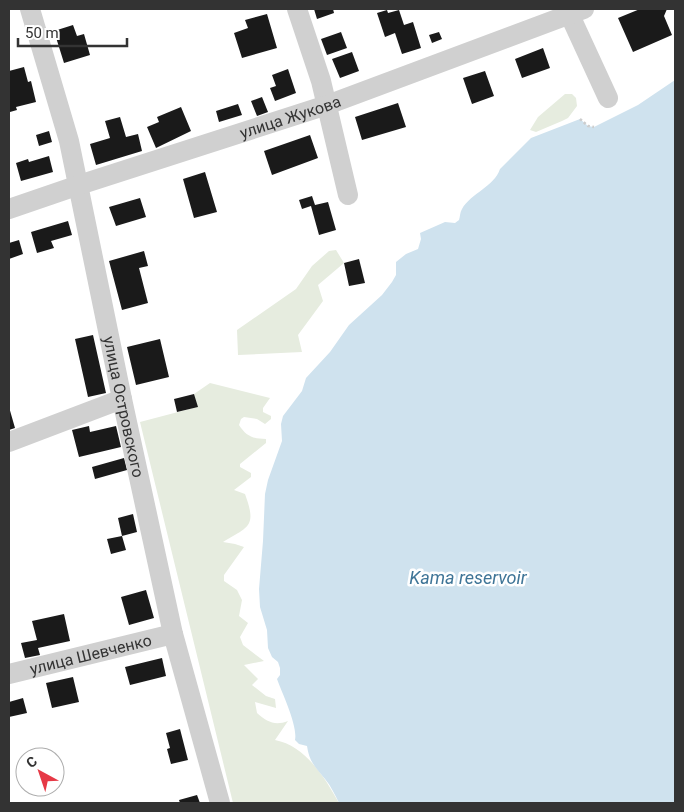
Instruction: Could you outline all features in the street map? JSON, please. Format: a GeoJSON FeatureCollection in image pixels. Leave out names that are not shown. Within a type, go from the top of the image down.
{"type":"FeatureCollection","features":[{"type":"Feature","properties":{"kind":"street","name":"улица Островского"},"geometry":{"type":"LineString","coordinates":[[30,9],[69,141],[173,634],[220,803]]}},
{"type":"Feature","properties":{"kind":"street"},"geometry":{"type":"LineString","coordinates":[[298,9],[321,81],[348,195]]}},
{"type":"Feature","properties":{"kind":"street","name":"улица Жукова"},"geometry":{"type":"LineString","coordinates":[[9,209],[327,105],[573,11]]}},
{"type":"Feature","properties":{"kind":"street"},"geometry":{"type":"LineString","coordinates":[[573,11],[608,98]]}},
{"type":"Feature","properties":{"kind":"street"},"geometry":{"type":"LineString","coordinates":[[9,442],[122,399]]}},
{"type":"Feature","properties":{"kind":"street","name":"улица Шевченко"},"geometry":{"type":"LineString","coordinates":[[9,674],[173,634]]}},
{"type":"Feature","properties":{"kind":"path"},"geometry":{"type":"LineString","coordinates":[[580,119],[588,126],[594,127]]}},
{"type":"Feature","properties":{"kind":"shaded area"},"geometry":{"type":"Polygon","coordinates":[[[565,94],[572,94],[576,98],[577,106],[568,118],[536,132],[530,130],[538,117],[565,94]]]}},
{"type":"Feature","properties":{"kind":"shaded area"},"geometry":{"type":"Polygon","coordinates":[[[336,250],[344,263],[318,285],[323,301],[298,335],[302,352],[238,355],[237,330],[296,289],[312,266],[329,251],[336,250]]]}},
{"type":"Feature","properties":{"kind":"shaded area"},"geometry":{"type":"Polygon","coordinates":[[[210,383],[270,398],[263,408],[263,412],[271,416],[271,419],[265,424],[257,419],[244,417],[239,425],[250,436],[266,439],[266,443],[240,464],[240,467],[251,473],[251,477],[234,490],[245,494],[249,505],[250,519],[245,528],[223,542],[244,547],[224,575],[224,581],[237,590],[242,600],[239,616],[248,623],[240,637],[243,645],[264,661],[244,665],[258,679],[252,685],[266,696],[275,699],[276,708],[255,702],[257,713],[271,722],[288,721],[275,740],[286,743],[305,756],[321,774],[339,803],[233,803],[140,422],[197,407],[194,394],[210,383]]]}},
{"type":"Feature","properties":{"kind":"water","name":"Kama reservoir"},"geometry":{"type":"Polygon","coordinates":[[[675,80],[675,803],[339,803],[329,785],[313,764],[307,746],[299,744],[295,740],[292,718],[277,679],[280,675],[280,668],[268,648],[267,630],[260,607],[259,589],[265,494],[282,441],[281,424],[283,416],[302,391],[306,378],[330,352],[349,325],[382,295],[392,282],[396,275],[396,262],[406,254],[418,249],[421,239],[420,233],[445,222],[455,223],[459,220],[461,210],[466,203],[493,181],[500,169],[531,138],[580,119],[588,126],[594,127],[638,105],[675,80]]]}},
{"type":"Feature","properties":{"kind":"building"},"geometry":{"type":"Polygon","coordinates":[[[314,9],[333,9],[334,13],[317,19],[314,9]]]}},
{"type":"Feature","properties":{"kind":"building"},"geometry":{"type":"Polygon","coordinates":[[[640,9],[667,9],[664,16],[672,35],[633,52],[618,18],[640,9]]]}},
{"type":"Feature","properties":{"kind":"building"},"geometry":{"type":"Polygon","coordinates":[[[387,10],[388,13],[399,10],[404,25],[413,22],[421,48],[402,54],[395,33],[385,37],[377,13],[387,10]]]}},
{"type":"Feature","properties":{"kind":"building"},"geometry":{"type":"Polygon","coordinates":[[[267,14],[277,48],[242,58],[234,33],[248,28],[245,20],[267,14]]]}},
{"type":"Feature","properties":{"kind":"building"},"geometry":{"type":"Polygon","coordinates":[[[73,25],[77,36],[84,34],[90,55],[64,63],[54,31],[73,25]]]}},
{"type":"Feature","properties":{"kind":"building"},"geometry":{"type":"Polygon","coordinates":[[[341,32],[347,48],[327,55],[321,39],[341,32]]]}},
{"type":"Feature","properties":{"kind":"building"},"geometry":{"type":"Polygon","coordinates":[[[439,32],[442,39],[432,43],[429,35],[439,32]]]}},
{"type":"Feature","properties":{"kind":"building"},"geometry":{"type":"Polygon","coordinates":[[[543,48],[550,68],[522,78],[515,59],[543,48]]]}},
{"type":"Feature","properties":{"kind":"building"},"geometry":{"type":"Polygon","coordinates":[[[352,52],[359,71],[340,78],[332,59],[352,52]]]}},
{"type":"Feature","properties":{"kind":"building"},"geometry":{"type":"Polygon","coordinates":[[[24,67],[28,82],[31,81],[36,102],[16,107],[17,110],[10,112],[9,71],[24,67]]]}},
{"type":"Feature","properties":{"kind":"building"},"geometry":{"type":"Polygon","coordinates":[[[288,69],[296,93],[275,101],[270,88],[276,86],[272,75],[288,69]]]}},
{"type":"Feature","properties":{"kind":"building"},"geometry":{"type":"Polygon","coordinates":[[[485,71],[494,96],[472,104],[463,78],[485,71]]]}},
{"type":"Feature","properties":{"kind":"building"},"geometry":{"type":"Polygon","coordinates":[[[262,97],[268,112],[257,116],[251,101],[262,97]]]}},
{"type":"Feature","properties":{"kind":"building"},"geometry":{"type":"Polygon","coordinates":[[[398,103],[406,127],[362,140],[355,117],[398,103]]]}},
{"type":"Feature","properties":{"kind":"building"},"geometry":{"type":"Polygon","coordinates":[[[238,104],[242,115],[219,122],[216,111],[238,104]]]}},
{"type":"Feature","properties":{"kind":"building"},"geometry":{"type":"Polygon","coordinates":[[[181,107],[191,131],[156,148],[147,127],[159,122],[157,117],[181,107]]]}},
{"type":"Feature","properties":{"kind":"building"},"geometry":{"type":"Polygon","coordinates":[[[120,117],[126,137],[138,134],[142,151],[96,165],[90,144],[110,138],[105,121],[120,117]]]}},
{"type":"Feature","properties":{"kind":"building"},"geometry":{"type":"Polygon","coordinates":[[[49,131],[52,142],[39,146],[36,135],[49,131]]]}},
{"type":"Feature","properties":{"kind":"building"},"geometry":{"type":"Polygon","coordinates":[[[310,135],[318,158],[272,175],[264,151],[310,135]]]}},
{"type":"Feature","properties":{"kind":"building"},"geometry":{"type":"Polygon","coordinates":[[[49,156],[53,172],[21,181],[16,163],[28,159],[29,162],[49,156]]]}},
{"type":"Feature","properties":{"kind":"building"},"geometry":{"type":"Polygon","coordinates":[[[205,172],[217,212],[194,218],[183,179],[205,172]]]}},
{"type":"Feature","properties":{"kind":"building"},"geometry":{"type":"Polygon","coordinates":[[[312,196],[315,205],[328,202],[336,230],[319,235],[311,206],[302,209],[299,200],[312,196]]]}},
{"type":"Feature","properties":{"kind":"building"},"geometry":{"type":"Polygon","coordinates":[[[140,198],[146,217],[116,226],[109,207],[140,198]]]}},
{"type":"Feature","properties":{"kind":"building"},"geometry":{"type":"Polygon","coordinates":[[[68,221],[72,235],[51,241],[54,248],[37,253],[31,232],[68,221]]]}},
{"type":"Feature","properties":{"kind":"building"},"geometry":{"type":"Polygon","coordinates":[[[19,240],[23,254],[9,259],[9,243],[19,240]]]}},
{"type":"Feature","properties":{"kind":"building"},"geometry":{"type":"Polygon","coordinates":[[[144,251],[148,266],[139,268],[148,303],[122,310],[109,261],[144,251]]]}},
{"type":"Feature","properties":{"kind":"building"},"geometry":{"type":"Polygon","coordinates":[[[359,259],[365,283],[349,286],[344,263],[359,259]]]}},
{"type":"Feature","properties":{"kind":"building"},"geometry":{"type":"Polygon","coordinates":[[[93,335],[106,393],[88,397],[75,339],[93,335]]]}},
{"type":"Feature","properties":{"kind":"building"},"geometry":{"type":"Polygon","coordinates":[[[160,339],[169,377],[136,385],[127,347],[160,339]]]}},
{"type":"Feature","properties":{"kind":"building"},"geometry":{"type":"Polygon","coordinates":[[[194,394],[198,407],[177,412],[174,399],[194,394]]]}},
{"type":"Feature","properties":{"kind":"building"},"geometry":{"type":"Polygon","coordinates":[[[9,407],[15,428],[9,430],[9,407]]]}},
{"type":"Feature","properties":{"kind":"building"},"geometry":{"type":"Polygon","coordinates":[[[89,426],[90,432],[116,426],[121,447],[79,457],[72,430],[89,426]]]}},
{"type":"Feature","properties":{"kind":"building"},"geometry":{"type":"Polygon","coordinates":[[[124,458],[127,470],[95,479],[92,467],[124,458]]]}},
{"type":"Feature","properties":{"kind":"building"},"geometry":{"type":"Polygon","coordinates":[[[133,514],[137,532],[122,536],[118,518],[133,514]]]}},
{"type":"Feature","properties":{"kind":"building"},"geometry":{"type":"Polygon","coordinates":[[[122,536],[126,550],[111,554],[107,539],[122,536]]]}},
{"type":"Feature","properties":{"kind":"building"},"geometry":{"type":"Polygon","coordinates":[[[146,590],[154,618],[129,625],[121,597],[146,590]]]}},
{"type":"Feature","properties":{"kind":"building"},"geometry":{"type":"Polygon","coordinates":[[[64,614],[70,641],[38,648],[40,655],[25,658],[21,643],[37,640],[32,621],[64,614]]]}},
{"type":"Feature","properties":{"kind":"building"},"geometry":{"type":"Polygon","coordinates":[[[162,658],[166,676],[130,685],[125,667],[162,658]]]}},
{"type":"Feature","properties":{"kind":"building"},"geometry":{"type":"Polygon","coordinates":[[[73,677],[79,702],[52,708],[46,683],[73,677]]]}},
{"type":"Feature","properties":{"kind":"building"},"geometry":{"type":"Polygon","coordinates":[[[23,698],[27,713],[9,717],[9,702],[23,698]]]}},
{"type":"Feature","properties":{"kind":"building"},"geometry":{"type":"Polygon","coordinates":[[[180,729],[188,760],[171,764],[167,749],[170,748],[166,733],[180,729]]]}},
{"type":"Feature","properties":{"kind":"building"},"geometry":{"type":"Polygon","coordinates":[[[197,795],[200,803],[180,803],[179,800],[197,795]]]}}]}
